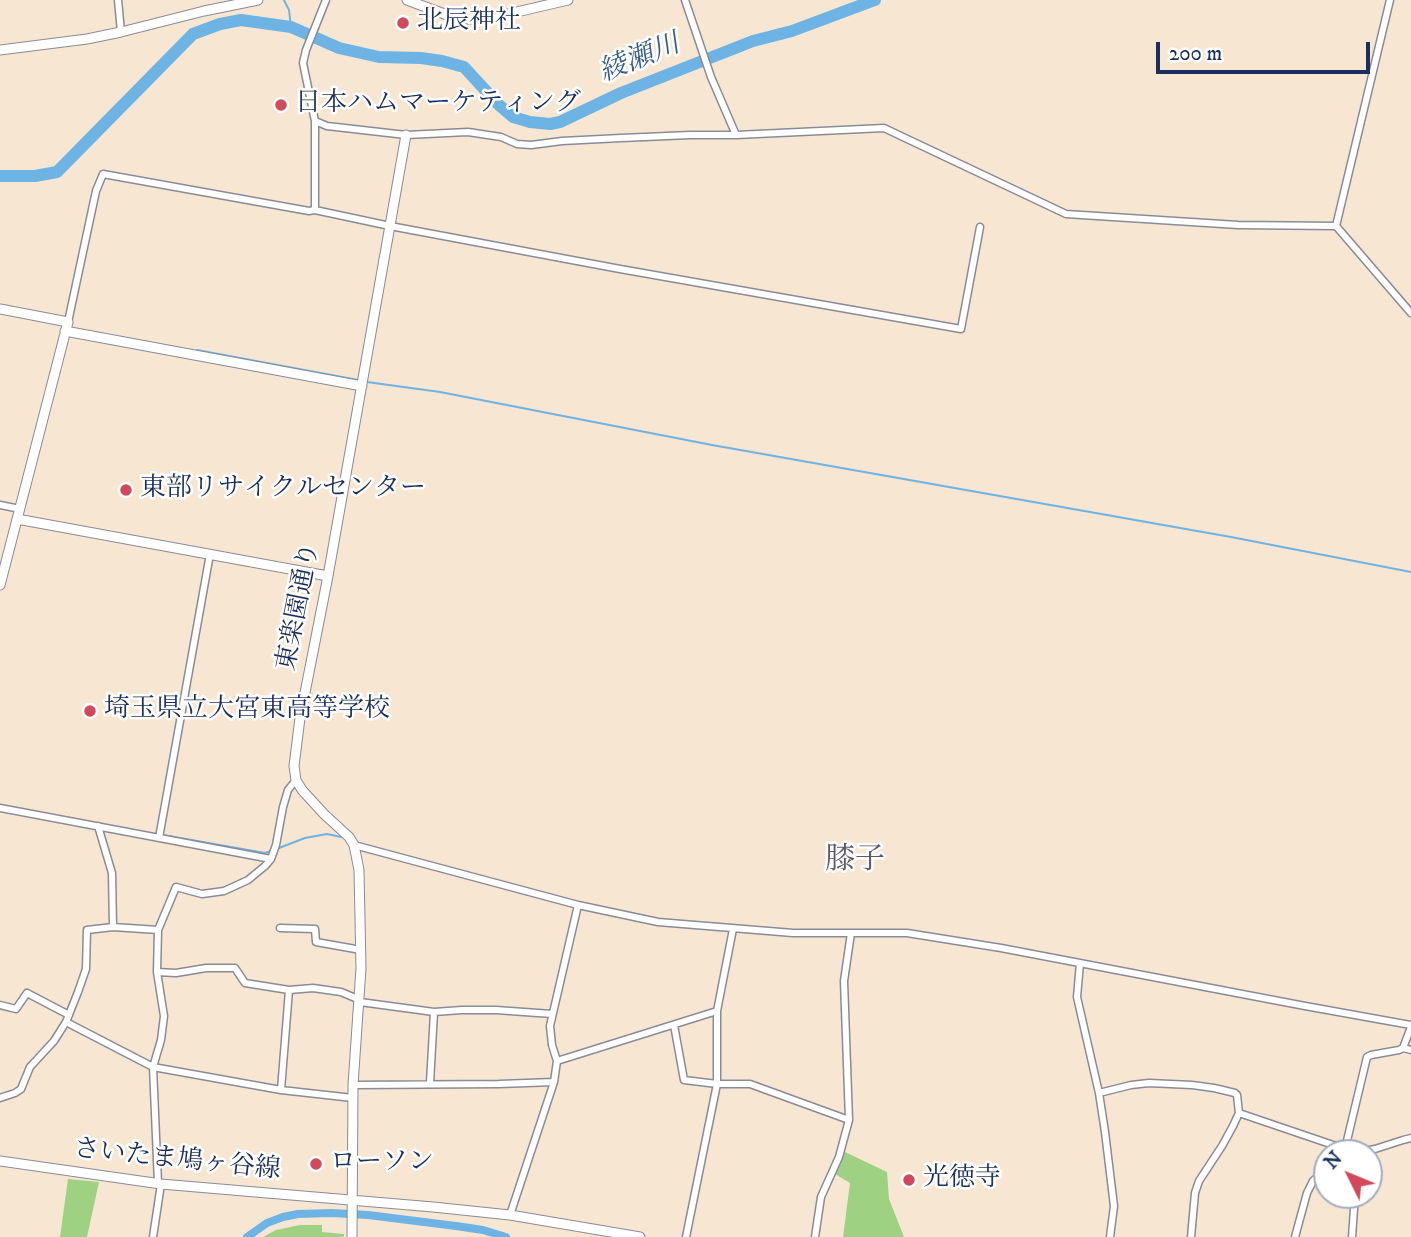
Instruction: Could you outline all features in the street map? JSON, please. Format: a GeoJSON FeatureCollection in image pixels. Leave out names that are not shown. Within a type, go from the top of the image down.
{"type":"FeatureCollection","features":[{"type":"Feature","properties":{"kind":"street"},"geometry":{"type":"LineString","coordinates":[[118,0],[121,32]]}},
{"type":"Feature","properties":{"kind":"street"},"geometry":{"type":"LineString","coordinates":[[0,50],[87,39],[258,0]]}},
{"type":"Feature","properties":{"kind":"street"},"geometry":{"type":"LineString","coordinates":[[315,210],[315,121],[303,63],[326,0]]}},
{"type":"Feature","properties":{"kind":"street"},"geometry":{"type":"LineString","coordinates":[[407,0],[447,15],[468,19],[491,18],[568,0]]}},
{"type":"Feature","properties":{"kind":"street"},"geometry":{"type":"LineString","coordinates":[[685,0],[711,77],[736,135]]}},
{"type":"Feature","properties":{"kind":"street"},"geometry":{"type":"LineString","coordinates":[[1336,226],[1390,0]]}},
{"type":"Feature","properties":{"kind":"street"},"geometry":{"type":"LineString","coordinates":[[315,121],[327,127],[406,135],[468,132],[531,145],[621,138],[884,128],[1066,214],[1238,225],[1336,226],[1411,313]]}},
{"type":"Feature","properties":{"kind":"street","name":"東楽園通り"},"geometry":{"type":"LineString","coordinates":[[296,780],[296,747],[406,135]]}},
{"type":"Feature","properties":{"kind":"street"},"geometry":{"type":"LineString","coordinates":[[0,585],[66,327],[96,191],[103,174],[315,210],[961,330],[980,227]]}},
{"type":"Feature","properties":{"kind":"street"},"geometry":{"type":"LineString","coordinates":[[0,309],[66,327],[362,386]]}},
{"type":"Feature","properties":{"kind":"street"},"geometry":{"type":"LineString","coordinates":[[0,505],[18,514],[328,576]]}},
{"type":"Feature","properties":{"kind":"street"},"geometry":{"type":"LineString","coordinates":[[159,838],[210,554]]}},
{"type":"Feature","properties":{"kind":"street"},"geometry":{"type":"LineString","coordinates":[[153,1237],[160,1183],[153,1067],[161,1040],[164,1016],[158,972],[158,930],[176,887],[202,894],[224,891],[248,880],[271,859],[288,790],[296,780],[310,800],[354,845],[359,870],[361,950],[353,1085],[352,1237]]}},
{"type":"Feature","properties":{"kind":"street"},"geometry":{"type":"LineString","coordinates":[[0,808],[271,859]]}},
{"type":"Feature","properties":{"kind":"street"},"geometry":{"type":"LineString","coordinates":[[98,826],[112,873],[113,927]]}},
{"type":"Feature","properties":{"kind":"street"},"geometry":{"type":"LineString","coordinates":[[354,845],[578,905],[658,922],[793,933],[907,933],[1001,948],[1411,1026],[1403,1048]]}},
{"type":"Feature","properties":{"kind":"street"},"geometry":{"type":"LineString","coordinates":[[510,1215],[554,1082],[557,1061],[551,1045],[550,1026],[578,905]]}},
{"type":"Feature","properties":{"kind":"street"},"geometry":{"type":"LineString","coordinates":[[0,1098],[21,1089],[30,1067],[54,1041],[67,1018],[86,969],[88,930],[113,927],[158,930]]}},
{"type":"Feature","properties":{"kind":"street"},"geometry":{"type":"LineString","coordinates":[[279,928],[315,929],[316,942],[361,950]]}},
{"type":"Feature","properties":{"kind":"street"},"geometry":{"type":"LineString","coordinates":[[686,1237],[717,1084],[717,1011],[733,929]]}},
{"type":"Feature","properties":{"kind":"street"},"geometry":{"type":"LineString","coordinates":[[815,1237],[821,1196],[839,1157],[849,1120],[844,981],[851,933]]}},
{"type":"Feature","properties":{"kind":"street"},"geometry":{"type":"LineString","coordinates":[[1080,963],[1077,997],[1105,1132],[1114,1206],[1110,1237]]}},
{"type":"Feature","properties":{"kind":"street"},"geometry":{"type":"LineString","coordinates":[[158,972],[235,968],[245,983],[289,990],[313,988],[341,992],[360,1001],[434,1012],[462,1010],[552,1014]]}},
{"type":"Feature","properties":{"kind":"street"},"geometry":{"type":"LineString","coordinates":[[281,1090],[289,990]]}},
{"type":"Feature","properties":{"kind":"street"},"geometry":{"type":"LineString","coordinates":[[0,1005],[16,1009],[27,993],[153,1067],[281,1090],[353,1098]]}},
{"type":"Feature","properties":{"kind":"street"},"geometry":{"type":"LineString","coordinates":[[557,1061],[717,1011]]}},
{"type":"Feature","properties":{"kind":"street"},"geometry":{"type":"LineString","coordinates":[[430,1083],[434,1012]]}},
{"type":"Feature","properties":{"kind":"street"},"geometry":{"type":"LineString","coordinates":[[674,1025],[684,1080],[750,1084],[849,1120]]}},
{"type":"Feature","properties":{"kind":"street"},"geometry":{"type":"LineString","coordinates":[[1346,1139],[1367,1057],[1403,1048],[1411,1050]]}},
{"type":"Feature","properties":{"kind":"street"},"geometry":{"type":"LineString","coordinates":[[353,1085],[554,1082]]}},
{"type":"Feature","properties":{"kind":"street"},"geometry":{"type":"LineString","coordinates":[[1098,1093],[1149,1083],[1203,1086],[1237,1095],[1239,1113],[1199,1181],[1195,1193],[1191,1237]]}},
{"type":"Feature","properties":{"kind":"street"},"geometry":{"type":"LineString","coordinates":[[1239,1113],[1313,1140]]}},
{"type":"Feature","properties":{"kind":"street"},"geometry":{"type":"LineString","coordinates":[[1383,1146],[1411,1138]]}},
{"type":"Feature","properties":{"kind":"street","name":"さいたま鳩ヶ谷線"},"geometry":{"type":"LineString","coordinates":[[0,1161],[160,1183],[352,1203],[510,1215],[640,1237]]}},
{"type":"Feature","properties":{"kind":"street"},"geometry":{"type":"LineString","coordinates":[[1295,1237],[1313,1181]]}},
{"type":"Feature","properties":{"kind":"street"},"geometry":{"type":"LineString","coordinates":[[1352,1237],[1354,1209]]}},
{"type":"Feature","properties":{"kind":"green space"},"geometry":{"type":"Polygon","coordinates":[[[845,1152],[887,1172],[889,1199],[904,1237],[843,1237],[850,1183],[835,1174],[845,1152]]]}},
{"type":"Feature","properties":{"kind":"green space"},"geometry":{"type":"Polygon","coordinates":[[[68,1179],[99,1182],[87,1237],[60,1237],[68,1179]]]}},
{"type":"Feature","properties":{"kind":"green space"},"geometry":{"type":"Polygon","coordinates":[[[300,1225],[322,1225],[322,1232],[344,1234],[344,1237],[263,1237],[276,1230],[300,1225]]]}},
{"type":"Feature","properties":{"kind":"waterway"},"geometry":{"type":"LineString","coordinates":[[284,0],[289,10],[291,27]]}},
{"type":"Feature","properties":{"kind":"waterway","name":"綾瀬川"},"geometry":{"type":"LineString","coordinates":[[0,176],[35,176],[57,172],[193,34],[220,24],[241,20],[291,27],[339,48],[379,57],[421,58],[464,67],[513,117],[550,124],[753,41],[792,31],[875,0]]}},
{"type":"Feature","properties":{"kind":"waterway"},"geometry":{"type":"LineString","coordinates":[[197,350],[358,380]]}},
{"type":"Feature","properties":{"kind":"waterway"},"geometry":{"type":"LineString","coordinates":[[367,382],[440,392],[712,445],[1231,537],[1411,572]]}},
{"type":"Feature","properties":{"kind":"waterway"},"geometry":{"type":"LineString","coordinates":[[279,848],[305,838],[327,834],[341,837]]}},
{"type":"Feature","properties":{"kind":"waterway"},"geometry":{"type":"LineString","coordinates":[[163,835],[265,853],[271,851]]}},
{"type":"Feature","properties":{"kind":"waterway"},"geometry":{"type":"LineString","coordinates":[[247,1237],[267,1223],[283,1217],[331,1213],[456,1226],[506,1237]]}},
{"type":"Feature","properties":{"kind":"place","name":"北辰神社"},"geometry":{"type":"Point","coordinates":[403,23]}},
{"type":"Feature","properties":{"kind":"place","name":"日本ハムマーケティング"},"geometry":{"type":"Point","coordinates":[281,105]}},
{"type":"Feature","properties":{"kind":"place","name":"東部リサイクルセンター"},"geometry":{"type":"Point","coordinates":[126,490]}},
{"type":"Feature","properties":{"kind":"place","name":"埼玉県立大宮東高等学校"},"geometry":{"type":"Point","coordinates":[90,711]}},
{"type":"Feature","properties":{"kind":"place","name":"ローソン"},"geometry":{"type":"Point","coordinates":[316,1164]}},
{"type":"Feature","properties":{"kind":"place","name":"光徳寺"},"geometry":{"type":"Point","coordinates":[909,1180]}},
{"type":"Feature","properties":{"kind":"district","name":"膝子"},"geometry":{"type":"Point","coordinates":[855,862]}}]}
